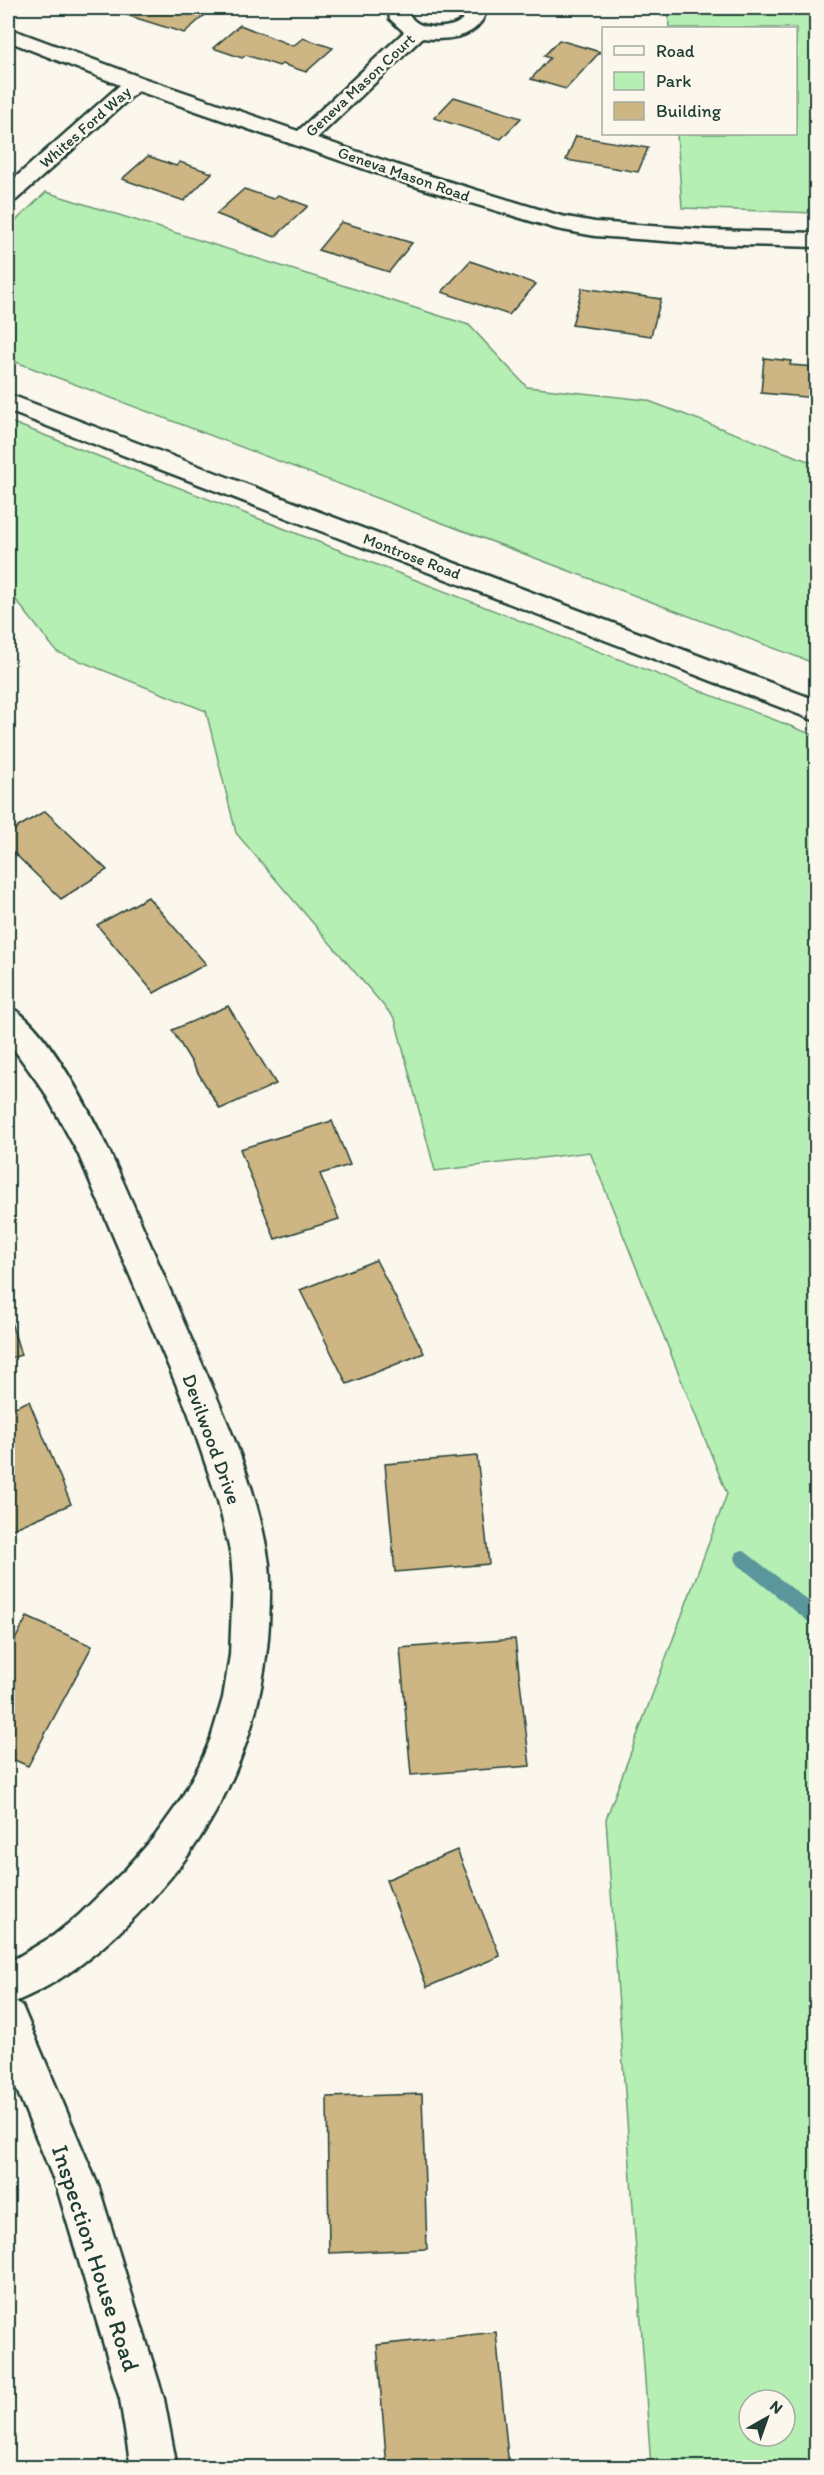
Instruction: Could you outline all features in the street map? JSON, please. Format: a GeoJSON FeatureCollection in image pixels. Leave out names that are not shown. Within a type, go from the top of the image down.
{"type":"FeatureCollection","features":[{"type":"Feature","properties":{"kind":"street","name":"Geneva Mason Court"},"geometry":{"type":"LineString","coordinates":[[398,8],[400,19],[406,25],[418,30],[446,33],[470,25],[476,18],[477,8]]}},
{"type":"Feature","properties":{"kind":"street","name":"Geneva Mason Court"},"geometry":{"type":"LineString","coordinates":[[302,140],[418,30]]}},
{"type":"Feature","properties":{"kind":"street","name":"Geneva Mason Road"},"geometry":{"type":"LineString","coordinates":[[8,34],[135,83],[416,179],[556,222],[595,229],[706,237],[816,240]]}},
{"type":"Feature","properties":{"kind":"street","name":"Whites Ford Way"},"geometry":{"type":"LineString","coordinates":[[8,195],[135,83]]}},
{"type":"Feature","properties":{"kind":"street","name":"Montrose Road"},"geometry":{"type":"LineString","coordinates":[[8,402],[816,711]]}},
{"type":"Feature","properties":{"kind":"street","name":"Devilwood Drive"},"geometry":{"type":"LineString","coordinates":[[8,1019],[31,1044],[65,1098],[99,1165],[220,1448],[237,1501],[251,1570],[251,1641],[243,1698],[224,1755],[208,1792],[184,1829],[137,1888],[75,1945],[8,1985]]}},
{"type":"Feature","properties":{"kind":"street","name":"Inspection House Road"},"geometry":{"type":"LineString","coordinates":[[8,2020],[78,2188],[142,2399],[154,2468]]}},
{"type":"Feature","properties":{"kind":"green space"},"geometry":{"type":"Polygon","coordinates":[[[668,8],[816,8],[816,213],[682,208],[677,135],[797,135],[797,27],[669,27],[668,8]]]}},
{"type":"Feature","properties":{"kind":"green space"},"geometry":{"type":"Polygon","coordinates":[[[46,192],[469,325],[527,387],[646,400],[816,464],[816,664],[8,359],[8,228],[46,192]]]}},
{"type":"Feature","properties":{"kind":"green space"},"geometry":{"type":"Polygon","coordinates":[[[8,421],[816,736],[816,2467],[651,2467],[606,1819],[727,1494],[590,1152],[435,1171],[395,1019],[236,833],[206,711],[57,652],[8,590],[8,421]]]}},
{"type":"Feature","properties":{"kind":"building"},"geometry":{"type":"Polygon","coordinates":[[[130,8],[213,8],[184,33],[123,14],[130,8]]]}},
{"type":"Feature","properties":{"kind":"building"},"geometry":{"type":"Polygon","coordinates":[[[570,8],[620,8],[621,9],[572,13],[570,8]]]}},
{"type":"Feature","properties":{"kind":"building"},"geometry":{"type":"Polygon","coordinates":[[[240,25],[293,46],[303,38],[333,48],[306,72],[246,55],[242,58],[213,48],[240,25]]]}},
{"type":"Feature","properties":{"kind":"building"},"geometry":{"type":"Polygon","coordinates":[[[559,40],[600,52],[566,89],[531,79],[550,58],[544,56],[559,40]]]}},
{"type":"Feature","properties":{"kind":"building"},"geometry":{"type":"Polygon","coordinates":[[[454,97],[521,118],[501,139],[434,118],[454,97]]]}},
{"type":"Feature","properties":{"kind":"building"},"geometry":{"type":"Polygon","coordinates":[[[576,136],[648,148],[638,172],[566,160],[576,136]]]}},
{"type":"Feature","properties":{"kind":"building"},"geometry":{"type":"Polygon","coordinates":[[[148,156],[176,166],[180,162],[212,173],[184,201],[122,179],[148,156]]]}},
{"type":"Feature","properties":{"kind":"building"},"geometry":{"type":"Polygon","coordinates":[[[244,189],[273,199],[278,195],[308,206],[275,237],[216,214],[244,189]]]}},
{"type":"Feature","properties":{"kind":"building"},"geometry":{"type":"Polygon","coordinates":[[[341,222],[412,243],[389,272],[318,250],[341,222]]]}},
{"type":"Feature","properties":{"kind":"building"},"geometry":{"type":"Polygon","coordinates":[[[470,261],[536,284],[509,315],[442,292],[470,261]]]}},
{"type":"Feature","properties":{"kind":"building"},"geometry":{"type":"Polygon","coordinates":[[[582,288],[661,299],[651,336],[572,325],[582,288]]]}},
{"type":"Feature","properties":{"kind":"building"},"geometry":{"type":"Polygon","coordinates":[[[764,358],[791,361],[790,365],[816,367],[816,398],[761,393],[764,358]]]}},
{"type":"Feature","properties":{"kind":"building"},"geometry":{"type":"Polygon","coordinates":[[[45,811],[107,870],[61,899],[8,847],[8,833],[45,811]]]}},
{"type":"Feature","properties":{"kind":"building"},"geometry":{"type":"Polygon","coordinates":[[[148,897],[206,964],[154,993],[97,925],[148,897]]]}},
{"type":"Feature","properties":{"kind":"building"},"geometry":{"type":"Polygon","coordinates":[[[228,1006],[276,1084],[220,1109],[172,1030],[228,1006]]]}},
{"type":"Feature","properties":{"kind":"building"},"geometry":{"type":"Polygon","coordinates":[[[332,1121],[350,1165],[320,1174],[339,1219],[275,1239],[240,1149],[332,1121]]]}},
{"type":"Feature","properties":{"kind":"building"},"geometry":{"type":"Polygon","coordinates":[[[376,1260],[424,1353],[347,1384],[300,1290],[376,1260]]]}},
{"type":"Feature","properties":{"kind":"building"},"geometry":{"type":"Polygon","coordinates":[[[8,1312],[21,1355],[8,1359],[8,1312]]]}},
{"type":"Feature","properties":{"kind":"building"},"geometry":{"type":"Polygon","coordinates":[[[29,1401],[71,1504],[8,1531],[8,1410],[29,1401]]]}},
{"type":"Feature","properties":{"kind":"building"},"geometry":{"type":"Polygon","coordinates":[[[477,1456],[489,1564],[395,1572],[385,1464],[477,1456]]]}},
{"type":"Feature","properties":{"kind":"building"},"geometry":{"type":"Polygon","coordinates":[[[27,1617],[92,1646],[28,1766],[8,1757],[8,1653],[27,1617]]]}},
{"type":"Feature","properties":{"kind":"building"},"geometry":{"type":"Polygon","coordinates":[[[515,1639],[530,1766],[411,1775],[400,1648],[515,1639]]]}},
{"type":"Feature","properties":{"kind":"building"},"geometry":{"type":"Polygon","coordinates":[[[457,1850],[500,1956],[427,1987],[386,1880],[457,1850]]]}},
{"type":"Feature","properties":{"kind":"building"},"geometry":{"type":"Polygon","coordinates":[[[422,2094],[427,2249],[329,2253],[327,2097],[422,2094]]]}},
{"type":"Feature","properties":{"kind":"building"},"geometry":{"type":"Polygon","coordinates":[[[496,2332],[509,2468],[387,2468],[377,2345],[496,2332]]]}},
{"type":"Feature","properties":{"kind":"waterway"},"geometry":{"type":"LineString","coordinates":[[743,1558],[816,1617]]}}]}
